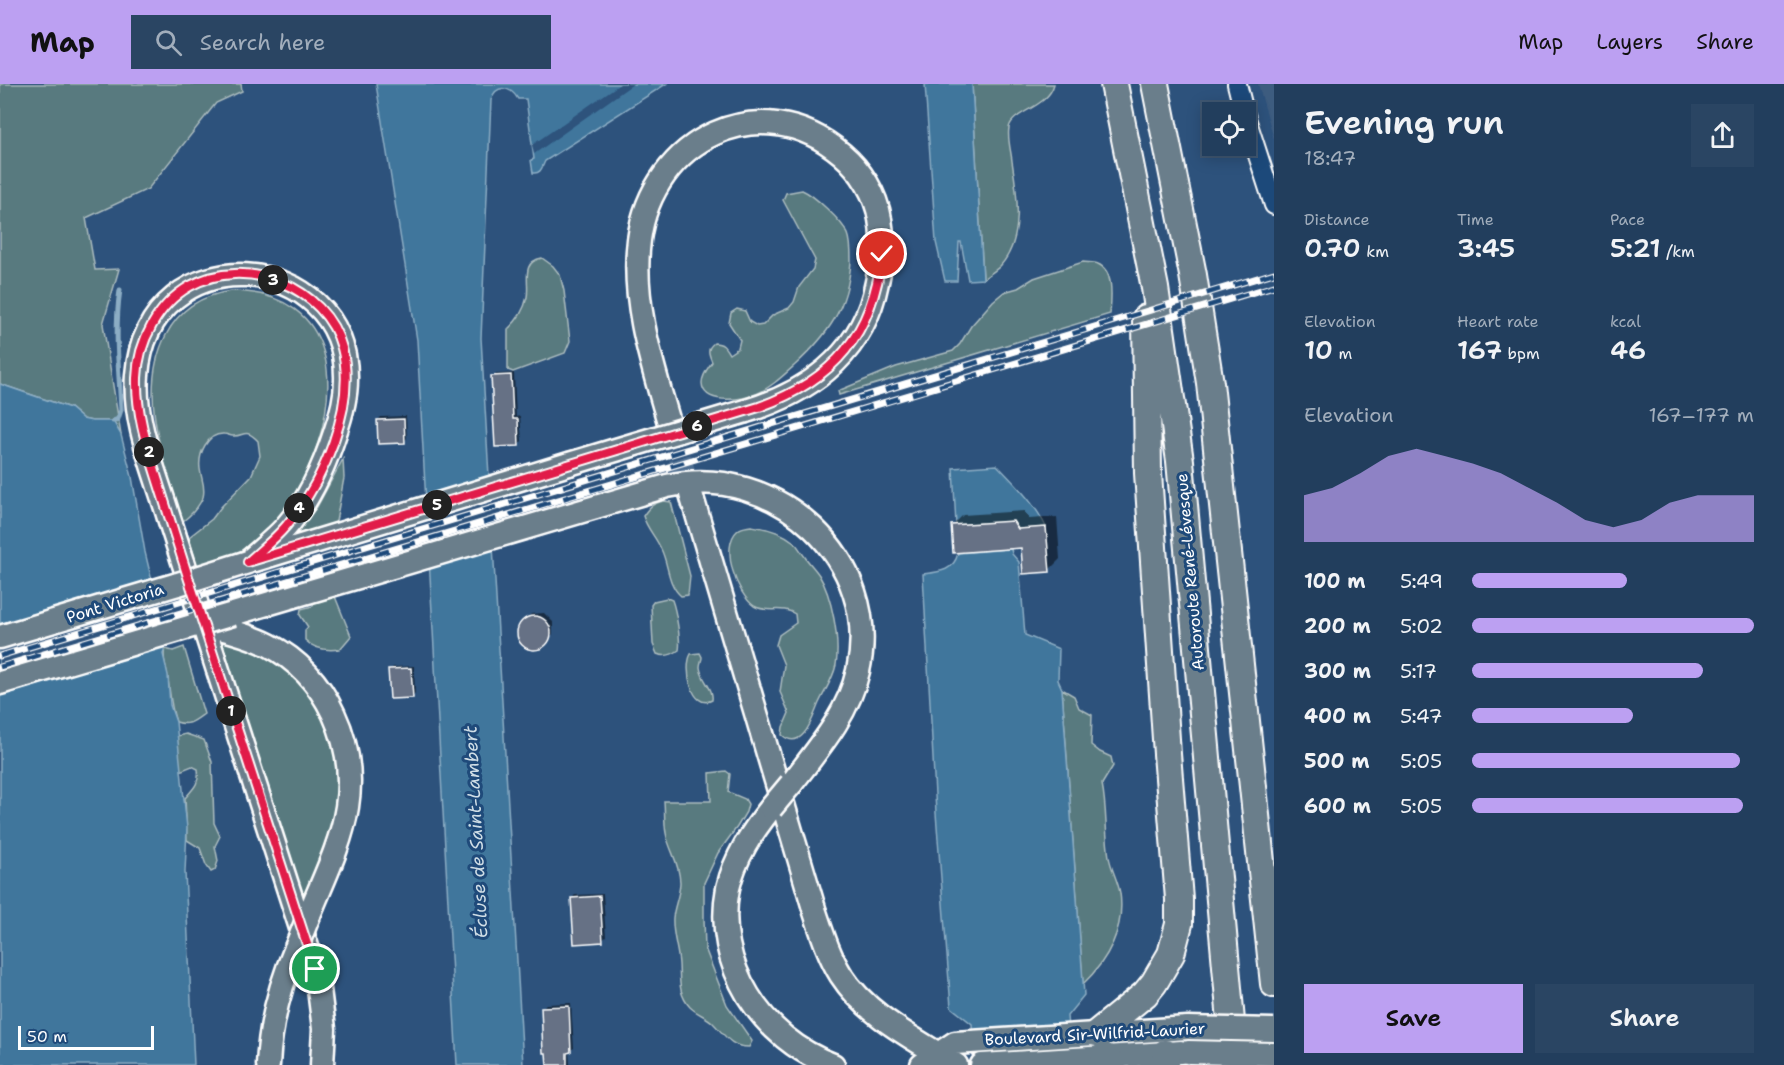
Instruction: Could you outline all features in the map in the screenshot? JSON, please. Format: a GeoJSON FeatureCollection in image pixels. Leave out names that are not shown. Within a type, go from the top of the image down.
{"type":"FeatureCollection","features":[{"type":"Feature","properties":{"kind":"highway","name":"Autoroute René-Lévesque"},"geometry":{"type":"LineString","coordinates":[[1114,84],[1146,236],[1173,406],[1182,481],[1235,1065]]}},
{"type":"Feature","properties":{"kind":"highway"},"geometry":{"type":"LineString","coordinates":[[1155,84],[1193,275],[1210,383],[1274,984]]}},
{"type":"Feature","properties":{"kind":"highway"},"geometry":{"type":"LineString","coordinates":[[1105,1051],[1154,983],[1171,954],[1179,924],[1148,473],[1146,236]]}},
{"type":"Feature","properties":{"kind":"main road","name":"Pont Victoria"},"geometry":{"type":"LineString","coordinates":[[0,637],[746,411],[804,388],[822,375],[839,358],[853,340],[868,312],[880,266],[882,239],[880,217],[872,194],[861,175],[844,156],[806,131],[776,124],[736,127],[711,135],[691,146],[665,171],[652,194],[642,226],[638,251],[639,287],[649,350],[670,426]]}},
{"type":"Feature","properties":{"kind":"main road"},"geometry":{"type":"LineString","coordinates":[[248,562],[289,523],[312,489],[332,443],[345,394],[346,378],[340,343],[326,316],[310,298],[301,291],[270,279],[235,274],[216,276],[190,286],[178,294],[152,324],[138,363],[139,407],[146,441],[168,515],[317,975],[324,1015],[322,1065]]}},
{"type":"Feature","properties":{"kind":"main road"},"geometry":{"type":"LineString","coordinates":[[0,683],[210,626],[583,510],[675,484],[711,482],[742,488],[773,500],[802,519],[825,541],[844,568],[857,598],[862,629],[860,658],[849,700],[826,740],[745,844],[731,877],[725,914],[731,958],[745,991],[766,1021],[794,1045],[833,1065]]}},
{"type":"Feature","properties":{"kind":"main road"},"geometry":{"type":"LineString","coordinates":[[691,494],[714,578],[830,955],[857,996],[881,1017],[948,1054]]}},
{"type":"Feature","properties":{"kind":"main road"},"geometry":{"type":"LineString","coordinates":[[210,626],[251,637],[270,645],[297,664],[326,699],[344,742],[349,777],[347,809],[339,838],[296,948],[276,1009],[268,1065]]}},
{"type":"Feature","properties":{"kind":"main road","name":"Boulevard Sir-Wilfrid-Laurier"},"geometry":{"type":"LineString","coordinates":[[982,1065],[1074,1058],[1188,1028],[1274,1030]]}},
{"type":"Feature","properties":{"kind":"main road","name":"Boulevard Sir-Wilfrid-Laurier"},"geometry":{"type":"LineString","coordinates":[[948,1054],[1071,1034],[1105,1051],[1173,1057],[1274,1054]]}},
{"type":"Feature","properties":{"kind":"street"},"geometry":{"type":"LineString","coordinates":[[1237,84],[1242,102]]}},
{"type":"Feature","properties":{"kind":"street"},"geometry":{"type":"LineString","coordinates":[[1256,149],[1274,205]]}},
{"type":"Feature","properties":{"kind":"shaded area"},"geometry":{"type":"Polygon","coordinates":[[[1258,84],[1274,84],[1274,139],[1258,84]]]}},
{"type":"Feature","properties":{"kind":"green space"},"geometry":{"type":"Polygon","coordinates":[[[0,84],[241,84],[242,91],[216,103],[148,189],[86,218],[95,270],[119,269],[103,324],[121,435],[113,421],[83,419],[70,408],[0,384],[0,84]]]}},
{"type":"Feature","properties":{"kind":"green space"},"geometry":{"type":"Polygon","coordinates":[[[972,84],[1054,84],[1045,99],[1016,117],[1009,128],[1017,201],[1014,241],[1009,254],[999,267],[983,279],[972,84]]]}},
{"type":"Feature","properties":{"kind":"green space"},"geometry":{"type":"Polygon","coordinates":[[[802,190],[834,216],[849,237],[851,258],[849,278],[841,307],[817,343],[770,386],[747,397],[715,398],[704,390],[702,380],[712,362],[709,352],[711,345],[717,343],[722,345],[729,354],[738,348],[740,340],[729,323],[731,313],[737,309],[745,311],[750,322],[757,326],[763,325],[773,315],[789,308],[794,302],[799,287],[813,269],[815,260],[783,200],[786,193],[802,190]]]}},
{"type":"Feature","properties":{"kind":"green space"},"geometry":{"type":"Polygon","coordinates":[[[542,258],[560,275],[570,341],[565,353],[513,372],[508,370],[508,329],[520,315],[526,302],[528,268],[535,260],[542,258]]]}},
{"type":"Feature","properties":{"kind":"green space"},"geometry":{"type":"Polygon","coordinates":[[[1083,262],[1098,264],[1107,273],[1111,286],[1110,314],[839,395],[838,391],[896,367],[953,351],[971,326],[1004,292],[1018,288],[1034,278],[1083,262]]]}},
{"type":"Feature","properties":{"kind":"green space"},"geometry":{"type":"Polygon","coordinates":[[[231,291],[268,296],[295,309],[313,329],[324,354],[328,382],[326,412],[318,443],[306,473],[279,520],[261,537],[242,550],[198,570],[189,537],[212,519],[251,476],[260,456],[258,441],[250,434],[232,436],[224,434],[208,441],[202,451],[200,463],[204,486],[203,497],[194,511],[182,522],[156,428],[153,380],[157,357],[166,335],[178,317],[201,300],[231,291]]]}},
{"type":"Feature","properties":{"kind":"green space"},"geometry":{"type":"Polygon","coordinates":[[[343,459],[344,478],[335,527],[285,543],[317,507],[343,459]]]}},
{"type":"Feature","properties":{"kind":"green space"},"geometry":{"type":"Polygon","coordinates":[[[664,501],[671,502],[690,576],[688,595],[681,596],[673,586],[664,555],[643,516],[652,506],[664,501]]]}},
{"type":"Feature","properties":{"kind":"green space"},"geometry":{"type":"Polygon","coordinates":[[[751,526],[779,533],[795,544],[824,584],[834,618],[837,643],[835,670],[810,724],[806,731],[796,739],[789,739],[782,735],[789,713],[780,692],[784,665],[776,645],[779,635],[796,623],[795,614],[785,610],[754,606],[742,591],[732,570],[730,547],[733,538],[738,530],[751,526]]]}},
{"type":"Feature","properties":{"kind":"green space"},"geometry":{"type":"Polygon","coordinates":[[[334,594],[351,636],[340,649],[321,649],[305,640],[305,630],[308,627],[300,615],[301,609],[313,606],[314,599],[334,594]]]}},
{"type":"Feature","properties":{"kind":"green space"},"geometry":{"type":"Polygon","coordinates":[[[667,598],[672,600],[674,605],[679,650],[662,655],[657,654],[653,644],[651,605],[654,601],[667,598]]]}},
{"type":"Feature","properties":{"kind":"green space"},"geometry":{"type":"Polygon","coordinates":[[[221,639],[256,650],[291,675],[305,690],[326,726],[336,767],[336,803],[324,845],[303,898],[221,639]]]}},
{"type":"Feature","properties":{"kind":"green space"},"geometry":{"type":"Polygon","coordinates":[[[184,647],[204,714],[184,724],[176,722],[174,716],[164,655],[165,649],[173,651],[184,647]]]}},
{"type":"Feature","properties":{"kind":"green space"},"geometry":{"type":"Polygon","coordinates":[[[700,653],[701,672],[712,696],[712,700],[705,702],[694,694],[688,669],[691,654],[700,653]]]}},
{"type":"Feature","properties":{"kind":"green space"},"geometry":{"type":"Polygon","coordinates":[[[1062,689],[1074,696],[1079,708],[1092,715],[1091,745],[1111,757],[1113,766],[1102,784],[1109,857],[1120,893],[1120,919],[1107,954],[1083,984],[1062,689]]]}},
{"type":"Feature","properties":{"kind":"green space"},"geometry":{"type":"Polygon","coordinates":[[[186,734],[204,740],[212,762],[214,823],[220,836],[215,846],[218,861],[215,870],[211,872],[200,848],[187,840],[185,798],[196,785],[198,769],[192,766],[180,771],[177,736],[186,734]]]}},
{"type":"Feature","properties":{"kind":"green space"},"geometry":{"type":"Polygon","coordinates":[[[726,771],[730,774],[728,792],[745,799],[748,804],[737,827],[718,853],[704,883],[705,948],[727,1005],[752,1041],[749,1047],[732,1043],[686,1002],[680,987],[673,930],[680,882],[678,868],[666,833],[664,801],[711,801],[710,773],[726,771]]]}},
{"type":"Feature","properties":{"kind":"water","name":"Écluse de Saint-Lambert"},"geometry":{"type":"Polygon","coordinates":[[[376,84],[666,84],[545,161],[541,170],[536,173],[533,173],[531,160],[534,159],[526,99],[518,99],[511,91],[500,89],[496,91],[491,100],[481,338],[523,1065],[457,1065],[417,340],[376,84]]]}},
{"type":"Feature","properties":{"kind":"water"},"geometry":{"type":"Polygon","coordinates":[[[925,84],[972,84],[983,279],[968,280],[961,242],[959,242],[957,281],[945,281],[936,242],[925,84]]]}},
{"type":"Feature","properties":{"kind":"water"},"geometry":{"type":"Polygon","coordinates":[[[0,384],[70,408],[83,419],[113,421],[121,435],[167,644],[163,654],[168,675],[170,705],[176,722],[187,828],[185,872],[194,1065],[0,1065],[0,384]]]}},
{"type":"Feature","properties":{"kind":"water"},"geometry":{"type":"Polygon","coordinates":[[[997,465],[1030,502],[1046,527],[1018,529],[1013,521],[956,525],[953,468],[997,465]]]}},
{"type":"Feature","properties":{"kind":"water"},"geometry":{"type":"Polygon","coordinates":[[[1011,549],[1019,562],[1025,635],[1059,649],[1058,680],[1062,689],[1084,995],[1067,1016],[1071,1065],[975,1065],[972,1024],[951,1007],[936,813],[923,574],[950,567],[958,553],[1011,549]]]}},
{"type":"Feature","properties":{"kind":"pier"},"geometry":{"type":"Polygon","coordinates":[[[620,84],[633,84],[534,154],[532,145],[620,84]]]}},
{"type":"Feature","properties":{"kind":"pier"},"geometry":{"type":"Polygon","coordinates":[[[492,480],[496,545],[425,566],[422,501],[492,480]]]}},
{"type":"Feature","properties":{"kind":"pier"},"geometry":{"type":"Polygon","coordinates":[[[156,583],[168,633],[0,692],[0,630],[156,583]]]}},
{"type":"Feature","properties":{"kind":"building"},"geometry":{"type":"Polygon","coordinates":[[[511,375],[513,419],[518,419],[519,446],[495,447],[491,376],[511,375]]]}},
{"type":"Feature","properties":{"kind":"building"},"geometry":{"type":"Polygon","coordinates":[[[404,419],[405,443],[378,444],[377,420],[404,419]]]}},
{"type":"Feature","properties":{"kind":"building"},"geometry":{"type":"Polygon","coordinates":[[[1013,521],[1018,529],[1046,527],[1050,572],[1023,574],[1021,548],[953,553],[951,525],[1013,521]]]}},
{"type":"Feature","properties":{"kind":"building"},"geometry":{"type":"Polygon","coordinates":[[[534,616],[546,621],[551,633],[546,645],[534,650],[522,645],[517,633],[522,621],[534,616]]]}},
{"type":"Feature","properties":{"kind":"building"},"geometry":{"type":"Polygon","coordinates":[[[411,668],[413,698],[390,699],[388,669],[411,668]]]}},
{"type":"Feature","properties":{"kind":"building"},"geometry":{"type":"Polygon","coordinates":[[[600,896],[603,942],[574,944],[571,898],[600,896]]]}},
{"type":"Feature","properties":{"kind":"building"},"geometry":{"type":"Polygon","coordinates":[[[569,1006],[571,1052],[567,1053],[567,1065],[547,1065],[546,1053],[543,1053],[541,1007],[569,1006]]]}},
{"type":"Feature","properties":{"kind":"waterway"},"geometry":{"type":"LineString","coordinates":[[113,421],[118,419],[121,410],[117,335],[120,290]]}},
{"type":"Feature","properties":{"kind":"tunnel"},"geometry":{"type":"LineString","coordinates":[[670,426],[691,494]]}},
{"type":"Feature","properties":{"kind":"railway"},"geometry":{"type":"LineString","coordinates":[[0,656],[1274,273]]}},
{"type":"Feature","properties":{"kind":"railway"},"geometry":{"type":"LineString","coordinates":[[0,667],[1274,286]]}},
{"type":"Feature","properties":{"kind":"route"},"geometry":{"type":"LineString","coordinates":[[315,969],[168,515],[141,423],[137,393],[138,363],[152,324],[168,303],[190,286],[216,276],[235,274],[270,279],[291,286],[310,298],[326,316],[340,343],[344,356],[345,394],[339,423],[319,476],[289,523],[248,562],[759,407],[794,393],[822,375],[847,350],[864,321],[872,301],[882,254]]}}]}
